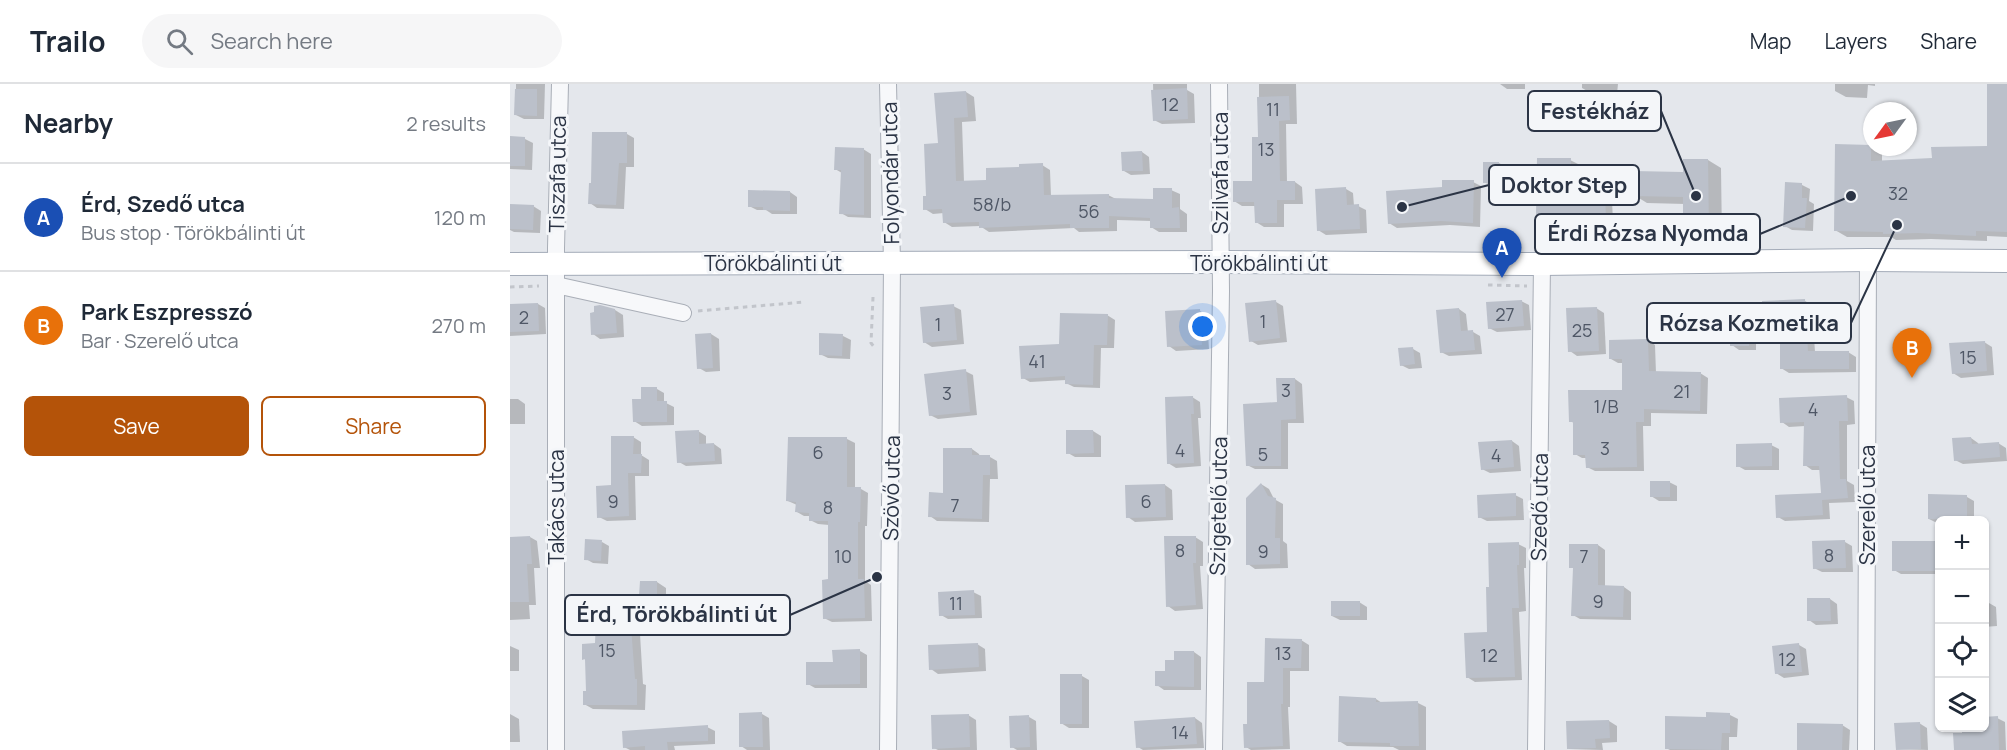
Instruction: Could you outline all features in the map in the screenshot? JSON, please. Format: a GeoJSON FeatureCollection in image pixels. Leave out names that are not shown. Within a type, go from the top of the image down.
{"type":"FeatureCollection","features":[{"type":"Feature","properties":{"kind":"main road","name":"Törökbálinti út"},"geometry":{"type":"LineString","coordinates":[[510,264],[556,275],[892,263],[1542,264],[1868,260],[2007,261]]}},
{"type":"Feature","properties":{"kind":"street","name":"Tiszafa utca"},"geometry":{"type":"LineString","coordinates":[[556,275],[560,84]]}},
{"type":"Feature","properties":{"kind":"street","name":"Folyondár utca"},"geometry":{"type":"LineString","coordinates":[[888,84],[892,263]]}},
{"type":"Feature","properties":{"kind":"street","name":"Szilvafa utca"},"geometry":{"type":"LineString","coordinates":[[1219,84],[1221,262]]}},
{"type":"Feature","properties":{"kind":"street","name":"Szerelő utca"},"geometry":{"type":"LineString","coordinates":[[1866,750],[1868,260]]}},
{"type":"Feature","properties":{"kind":"street","name":"Szigetelő utca"},"geometry":{"type":"LineString","coordinates":[[1214,750],[1221,262]]}},
{"type":"Feature","properties":{"kind":"street","name":"Szövő utca"},"geometry":{"type":"LineString","coordinates":[[888,750],[892,263]]}},
{"type":"Feature","properties":{"kind":"street","name":"Szedő utca"},"geometry":{"type":"LineString","coordinates":[[1536,750],[1542,264]]}},
{"type":"Feature","properties":{"kind":"street"},"geometry":{"type":"LineString","coordinates":[[556,275],[683,313]]}},
{"type":"Feature","properties":{"kind":"street","name":"Takács utca"},"geometry":{"type":"LineString","coordinates":[[556,275],[556,750]]}},
{"type":"Feature","properties":{"kind":"path"},"geometry":{"type":"LineString","coordinates":[[510,287],[556,275]]}},
{"type":"Feature","properties":{"kind":"path"},"geometry":{"type":"LineString","coordinates":[[683,313],[804,302]]}},
{"type":"Feature","properties":{"kind":"building"},"geometry":{"type":"Polygon","coordinates":[[[1987,84],[2007,84],[2007,232],[1976,231],[1976,236],[1834,231],[1835,144],[1863,145],[1863,156],[1871,156],[1871,161],[1932,158],[1931,147],[1987,146],[1987,84]]]}},
{"type":"Feature","properties":{"kind":"building"},"geometry":{"type":"Polygon","coordinates":[[[1187,88],[1188,119],[1153,121],[1151,90],[1187,88]]]}},
{"type":"Feature","properties":{"kind":"building"},"geometry":{"type":"Polygon","coordinates":[[[515,89],[537,89],[537,116],[514,115],[515,89]]]}},
{"type":"Feature","properties":{"kind":"building"},"geometry":{"type":"Polygon","coordinates":[[[966,91],[968,117],[954,118],[956,181],[986,180],[986,168],[1019,167],[1019,164],[1043,163],[1044,195],[1109,194],[1109,198],[1153,199],[1153,188],[1172,188],[1172,208],[1179,207],[1180,228],[1150,228],[1150,218],[1109,216],[1109,228],[1070,228],[1070,224],[979,228],[979,222],[943,223],[942,209],[923,210],[923,196],[926,196],[924,144],[938,143],[934,93],[966,91]]]}},
{"type":"Feature","properties":{"kind":"building"},"geometry":{"type":"Polygon","coordinates":[[[1289,96],[1290,120],[1279,121],[1280,181],[1295,181],[1295,200],[1277,200],[1277,223],[1255,223],[1254,202],[1233,202],[1233,181],[1252,181],[1252,137],[1258,137],[1257,97],[1289,96]]]}},
{"type":"Feature","properties":{"kind":"building"},"geometry":{"type":"Polygon","coordinates":[[[592,132],[627,132],[627,163],[619,163],[616,205],[588,204],[589,183],[591,183],[592,132]]]}},
{"type":"Feature","properties":{"kind":"building"},"geometry":{"type":"Polygon","coordinates":[[[510,136],[525,137],[525,166],[510,166],[510,136]]]}},
{"type":"Feature","properties":{"kind":"building"},"geometry":{"type":"Polygon","coordinates":[[[835,147],[864,148],[864,215],[839,214],[841,170],[834,170],[835,147]]]}},
{"type":"Feature","properties":{"kind":"building"},"geometry":{"type":"Polygon","coordinates":[[[1142,151],[1143,171],[1122,171],[1121,152],[1142,151]]]}},
{"type":"Feature","properties":{"kind":"building"},"geometry":{"type":"Polygon","coordinates":[[[1537,158],[1571,158],[1570,196],[1605,195],[1606,218],[1536,215],[1537,158]]]}},
{"type":"Feature","properties":{"kind":"building"},"geometry":{"type":"Polygon","coordinates":[[[1683,159],[1708,159],[1709,232],[1683,232],[1683,197],[1633,196],[1633,171],[1683,172],[1683,159]]]}},
{"type":"Feature","properties":{"kind":"building"},"geometry":{"type":"Polygon","coordinates":[[[1483,162],[1499,162],[1499,182],[1483,183],[1483,162]]]}},
{"type":"Feature","properties":{"kind":"building"},"geometry":{"type":"Polygon","coordinates":[[[1442,180],[1474,180],[1473,223],[1441,221],[1388,224],[1386,191],[1442,187],[1442,180]]]}},
{"type":"Feature","properties":{"kind":"building"},"geometry":{"type":"Polygon","coordinates":[[[1785,182],[1802,183],[1802,198],[1807,198],[1805,228],[1783,227],[1785,182]]]}},
{"type":"Feature","properties":{"kind":"building"},"geometry":{"type":"Polygon","coordinates":[[[1346,187],[1347,205],[1359,204],[1360,229],[1317,231],[1315,189],[1346,187]]]}},
{"type":"Feature","properties":{"kind":"building"},"geometry":{"type":"Polygon","coordinates":[[[748,190],[790,191],[790,211],[748,207],[748,190]]]}},
{"type":"Feature","properties":{"kind":"building"},"geometry":{"type":"Polygon","coordinates":[[[510,204],[534,205],[533,230],[510,229],[510,204]]]}},
{"type":"Feature","properties":{"kind":"building"},"geometry":{"type":"Polygon","coordinates":[[[1805,299],[1808,351],[1849,351],[1849,369],[1780,369],[1780,329],[1763,329],[1762,301],[1805,299]]]}},
{"type":"Feature","properties":{"kind":"building"},"geometry":{"type":"Polygon","coordinates":[[[1276,300],[1280,338],[1249,342],[1245,303],[1276,300]]]}},
{"type":"Feature","properties":{"kind":"building"},"geometry":{"type":"Polygon","coordinates":[[[1522,300],[1524,326],[1488,329],[1486,302],[1522,300]]]}},
{"type":"Feature","properties":{"kind":"building"},"geometry":{"type":"Polygon","coordinates":[[[538,303],[539,331],[510,332],[510,304],[538,303]]]}},
{"type":"Feature","properties":{"kind":"building"},"geometry":{"type":"Polygon","coordinates":[[[954,304],[957,340],[923,343],[920,307],[954,304]]]}},
{"type":"Feature","properties":{"kind":"building"},"geometry":{"type":"Polygon","coordinates":[[[600,305],[615,309],[617,333],[591,335],[590,313],[594,312],[594,306],[600,305]]]}},
{"type":"Feature","properties":{"kind":"building"},"geometry":{"type":"Polygon","coordinates":[[[1597,307],[1599,351],[1568,352],[1566,308],[1597,307]]]}},
{"type":"Feature","properties":{"kind":"building"},"geometry":{"type":"Polygon","coordinates":[[[1459,308],[1461,331],[1473,330],[1475,350],[1440,353],[1436,310],[1459,308]]]}},
{"type":"Feature","properties":{"kind":"building"},"geometry":{"type":"Polygon","coordinates":[[[1200,309],[1202,345],[1167,347],[1165,311],[1200,309]]]}},
{"type":"Feature","properties":{"kind":"building"},"geometry":{"type":"Polygon","coordinates":[[[1060,313],[1108,314],[1107,345],[1094,345],[1093,385],[1065,384],[1065,376],[1021,379],[1019,346],[1059,344],[1060,313]]]}},
{"type":"Feature","properties":{"kind":"building"},"geometry":{"type":"Polygon","coordinates":[[[1730,328],[1749,328],[1749,346],[1730,346],[1730,328]]]}},
{"type":"Feature","properties":{"kind":"building"},"geometry":{"type":"Polygon","coordinates":[[[711,333],[713,368],[697,369],[695,334],[711,333]]]}},
{"type":"Feature","properties":{"kind":"building"},"geometry":{"type":"Polygon","coordinates":[[[819,333],[843,334],[842,356],[819,355],[819,333]]]}},
{"type":"Feature","properties":{"kind":"building"},"geometry":{"type":"Polygon","coordinates":[[[1648,339],[1649,371],[1701,372],[1700,411],[1644,409],[1644,422],[1636,422],[1637,467],[1586,468],[1585,455],[1573,455],[1573,422],[1569,422],[1568,390],[1622,390],[1622,359],[1609,359],[1609,340],[1648,339]]]}},
{"type":"Feature","properties":{"kind":"building"},"geometry":{"type":"Polygon","coordinates":[[[1985,341],[1987,371],[1952,374],[1949,343],[1985,341]]]}},
{"type":"Feature","properties":{"kind":"building"},"geometry":{"type":"Polygon","coordinates":[[[1413,347],[1415,364],[1400,366],[1398,348],[1413,347]]]}},
{"type":"Feature","properties":{"kind":"building"},"geometry":{"type":"Polygon","coordinates":[[[966,369],[970,412],[929,416],[924,374],[966,369]]]}},
{"type":"Feature","properties":{"kind":"building"},"geometry":{"type":"Polygon","coordinates":[[[1276,378],[1295,378],[1296,419],[1281,420],[1281,466],[1246,466],[1243,404],[1277,402],[1276,378]]]}},
{"type":"Feature","properties":{"kind":"building"},"geometry":{"type":"Polygon","coordinates":[[[641,387],[657,387],[657,401],[667,401],[667,422],[633,422],[632,399],[641,399],[641,387]]]}},
{"type":"Feature","properties":{"kind":"building"},"geometry":{"type":"Polygon","coordinates":[[[1847,395],[1848,421],[1839,421],[1840,479],[1846,479],[1848,498],[1822,500],[1823,515],[1776,518],[1775,495],[1821,493],[1819,466],[1803,466],[1804,422],[1780,423],[1779,398],[1847,395]]]}},
{"type":"Feature","properties":{"kind":"building"},"geometry":{"type":"Polygon","coordinates":[[[1193,396],[1194,414],[1191,414],[1194,463],[1167,464],[1165,397],[1193,396]]]}},
{"type":"Feature","properties":{"kind":"building"},"geometry":{"type":"Polygon","coordinates":[[[699,430],[699,444],[714,443],[715,461],[677,463],[675,431],[699,430]]]}},
{"type":"Feature","properties":{"kind":"building"},"geometry":{"type":"Polygon","coordinates":[[[1066,430],[1093,430],[1094,453],[1066,454],[1066,430]]]}},
{"type":"Feature","properties":{"kind":"building"},"geometry":{"type":"Polygon","coordinates":[[[611,436],[634,436],[633,454],[642,454],[641,473],[628,473],[629,516],[597,518],[596,486],[611,485],[611,436]]]}},
{"type":"Feature","properties":{"kind":"building"},"geometry":{"type":"Polygon","coordinates":[[[788,437],[847,437],[847,487],[861,487],[860,522],[858,522],[858,579],[864,579],[865,618],[823,619],[822,580],[828,579],[828,521],[809,521],[809,513],[795,512],[796,502],[786,501],[788,437]]]}},
{"type":"Feature","properties":{"kind":"building"},"geometry":{"type":"Polygon","coordinates":[[[1971,437],[1972,444],[1999,442],[2000,457],[1954,461],[1952,438],[1971,437]]]}},
{"type":"Feature","properties":{"kind":"building"},"geometry":{"type":"Polygon","coordinates":[[[1512,440],[1514,467],[1481,470],[1478,442],[1512,440]]]}},
{"type":"Feature","properties":{"kind":"building"},"geometry":{"type":"Polygon","coordinates":[[[1772,443],[1772,466],[1736,467],[1736,444],[1772,443]]]}},
{"type":"Feature","properties":{"kind":"building"},"geometry":{"type":"Polygon","coordinates":[[[943,448],[972,448],[972,455],[990,455],[990,475],[983,475],[982,519],[928,517],[929,492],[943,493],[943,448]]]}},
{"type":"Feature","properties":{"kind":"building"},"geometry":{"type":"Polygon","coordinates":[[[1650,481],[1670,481],[1670,497],[1650,497],[1650,481]]]}},
{"type":"Feature","properties":{"kind":"building"},"geometry":{"type":"Polygon","coordinates":[[[1261,483],[1268,496],[1276,498],[1275,538],[1280,538],[1280,564],[1246,565],[1246,498],[1261,483]]]}},
{"type":"Feature","properties":{"kind":"building"},"geometry":{"type":"Polygon","coordinates":[[[1165,484],[1166,517],[1126,518],[1125,485],[1165,484]]]}},
{"type":"Feature","properties":{"kind":"building"},"geometry":{"type":"Polygon","coordinates":[[[1516,493],[1516,516],[1478,518],[1477,495],[1516,493]]]}},
{"type":"Feature","properties":{"kind":"building"},"geometry":{"type":"Polygon","coordinates":[[[1928,494],[1967,495],[1967,516],[1935,516],[1935,519],[1928,519],[1928,494]]]}},
{"type":"Feature","properties":{"kind":"building"},"geometry":{"type":"Polygon","coordinates":[[[530,536],[532,564],[527,564],[529,602],[510,602],[510,537],[530,536]]]}},
{"type":"Feature","properties":{"kind":"building"},"geometry":{"type":"Polygon","coordinates":[[[1164,536],[1196,536],[1196,563],[1193,563],[1196,605],[1166,607],[1164,536]]]}},
{"type":"Feature","properties":{"kind":"building"},"geometry":{"type":"Polygon","coordinates":[[[585,539],[602,540],[601,561],[584,560],[585,539]]]}},
{"type":"Feature","properties":{"kind":"building"},"geometry":{"type":"Polygon","coordinates":[[[1845,540],[1846,568],[1813,569],[1812,541],[1845,540]]]}},
{"type":"Feature","properties":{"kind":"building"},"geometry":{"type":"Polygon","coordinates":[[[1892,541],[1935,541],[1935,571],[1892,571],[1892,541]]]}},
{"type":"Feature","properties":{"kind":"building"},"geometry":{"type":"Polygon","coordinates":[[[1519,542],[1519,565],[1517,565],[1519,608],[1512,608],[1515,677],[1466,678],[1464,633],[1487,632],[1488,543],[1519,542]]]}},
{"type":"Feature","properties":{"kind":"building"},"geometry":{"type":"Polygon","coordinates":[[[1569,544],[1598,544],[1598,585],[1624,586],[1623,617],[1571,616],[1573,568],[1569,568],[1569,544]]]}},
{"type":"Feature","properties":{"kind":"building"},"geometry":{"type":"Polygon","coordinates":[[[640,581],[657,581],[657,613],[630,613],[635,679],[637,679],[637,705],[583,705],[583,691],[586,691],[582,644],[595,643],[597,596],[639,596],[640,581]]]}},
{"type":"Feature","properties":{"kind":"building"},"geometry":{"type":"Polygon","coordinates":[[[974,590],[975,615],[939,616],[938,592],[974,590]]]}},
{"type":"Feature","properties":{"kind":"building"},"geometry":{"type":"Polygon","coordinates":[[[1807,598],[1830,598],[1831,621],[1807,621],[1807,598]]]}},
{"type":"Feature","properties":{"kind":"building"},"geometry":{"type":"Polygon","coordinates":[[[1331,601],[1360,601],[1360,616],[1331,616],[1331,601]]]}},
{"type":"Feature","properties":{"kind":"building"},"geometry":{"type":"Polygon","coordinates":[[[1265,638],[1302,639],[1301,668],[1283,668],[1283,704],[1281,704],[1283,746],[1244,748],[1243,724],[1247,724],[1247,682],[1264,682],[1265,638]]]}},
{"type":"Feature","properties":{"kind":"building"},"geometry":{"type":"Polygon","coordinates":[[[978,643],[979,667],[929,670],[928,645],[978,643]]]}},
{"type":"Feature","properties":{"kind":"building"},"geometry":{"type":"Polygon","coordinates":[[[1799,643],[1802,672],[1775,674],[1772,646],[1799,643]]]}},
{"type":"Feature","properties":{"kind":"building"},"geometry":{"type":"Polygon","coordinates":[[[860,649],[860,684],[806,685],[806,662],[833,662],[832,650],[860,649]]]}},
{"type":"Feature","properties":{"kind":"building"},"geometry":{"type":"Polygon","coordinates":[[[1174,651],[1194,651],[1194,687],[1155,686],[1155,671],[1165,671],[1165,660],[1174,660],[1174,651]]]}},
{"type":"Feature","properties":{"kind":"building"},"geometry":{"type":"Polygon","coordinates":[[[1060,674],[1082,674],[1082,724],[1060,724],[1060,674]]]}},
{"type":"Feature","properties":{"kind":"building"},"geometry":{"type":"Polygon","coordinates":[[[1339,696],[1376,698],[1376,702],[1418,701],[1419,746],[1338,742],[1339,696]]]}},
{"type":"Feature","properties":{"kind":"building"},"geometry":{"type":"Polygon","coordinates":[[[762,712],[763,747],[739,747],[739,713],[762,712]]]}},
{"type":"Feature","properties":{"kind":"building"},"geometry":{"type":"Polygon","coordinates":[[[1706,712],[1730,713],[1730,733],[1722,733],[1721,750],[1665,749],[1665,716],[1706,717],[1706,712]]]}},
{"type":"Feature","properties":{"kind":"building"},"geometry":{"type":"Polygon","coordinates":[[[969,714],[970,747],[932,749],[931,715],[969,714]]]}},
{"type":"Feature","properties":{"kind":"building"},"geometry":{"type":"Polygon","coordinates":[[[1029,715],[1030,747],[1010,748],[1009,716],[1029,715]]]}},
{"type":"Feature","properties":{"kind":"building"},"geometry":{"type":"Polygon","coordinates":[[[1998,716],[1999,750],[1954,750],[1953,733],[1989,732],[1989,717],[1998,716]]]}},
{"type":"Feature","properties":{"kind":"building"},"geometry":{"type":"Polygon","coordinates":[[[1195,717],[1197,744],[1136,748],[1134,721],[1195,717]]]}},
{"type":"Feature","properties":{"kind":"building"},"geometry":{"type":"Polygon","coordinates":[[[1609,720],[1610,738],[1595,739],[1596,748],[1567,749],[1566,721],[1609,720]]]}},
{"type":"Feature","properties":{"kind":"building"},"geometry":{"type":"Polygon","coordinates":[[[1920,722],[1921,749],[1896,750],[1894,723],[1920,722]]]}},
{"type":"Feature","properties":{"kind":"building"},"geometry":{"type":"Polygon","coordinates":[[[1797,723],[1843,724],[1842,750],[1797,750],[1797,723]]]}},
{"type":"Feature","properties":{"kind":"building"},"geometry":{"type":"Polygon","coordinates":[[[708,725],[708,741],[667,742],[668,750],[645,750],[645,746],[623,748],[622,731],[708,725]]]}},
{"type":"Feature","properties":{"kind":"place","name":"Festékház"},"geometry":{"type":"Point","coordinates":[1696,196]}},
{"type":"Feature","properties":{"kind":"place","name":"Érdi Rózsa Nyomda"},"geometry":{"type":"Point","coordinates":[1851,196]}},
{"type":"Feature","properties":{"kind":"place","name":"Doktor Step"},"geometry":{"type":"Point","coordinates":[1402,207]}},
{"type":"Feature","properties":{"kind":"place","name":"Rózsa Kozmetika"},"geometry":{"type":"Point","coordinates":[1897,225]}},
{"type":"Feature","properties":{"kind":"place","name":"Érd, Szedő utca"},"geometry":{"type":"Point","coordinates":[1502,278]}},
{"type":"Feature","properties":{"kind":"place","name":"Park Eszpresszó"},"geometry":{"type":"Point","coordinates":[1912,378]}},
{"type":"Feature","properties":{"kind":"place","name":"Érd, Törökbálinti út"},"geometry":{"type":"Point","coordinates":[877,577]}}]}
